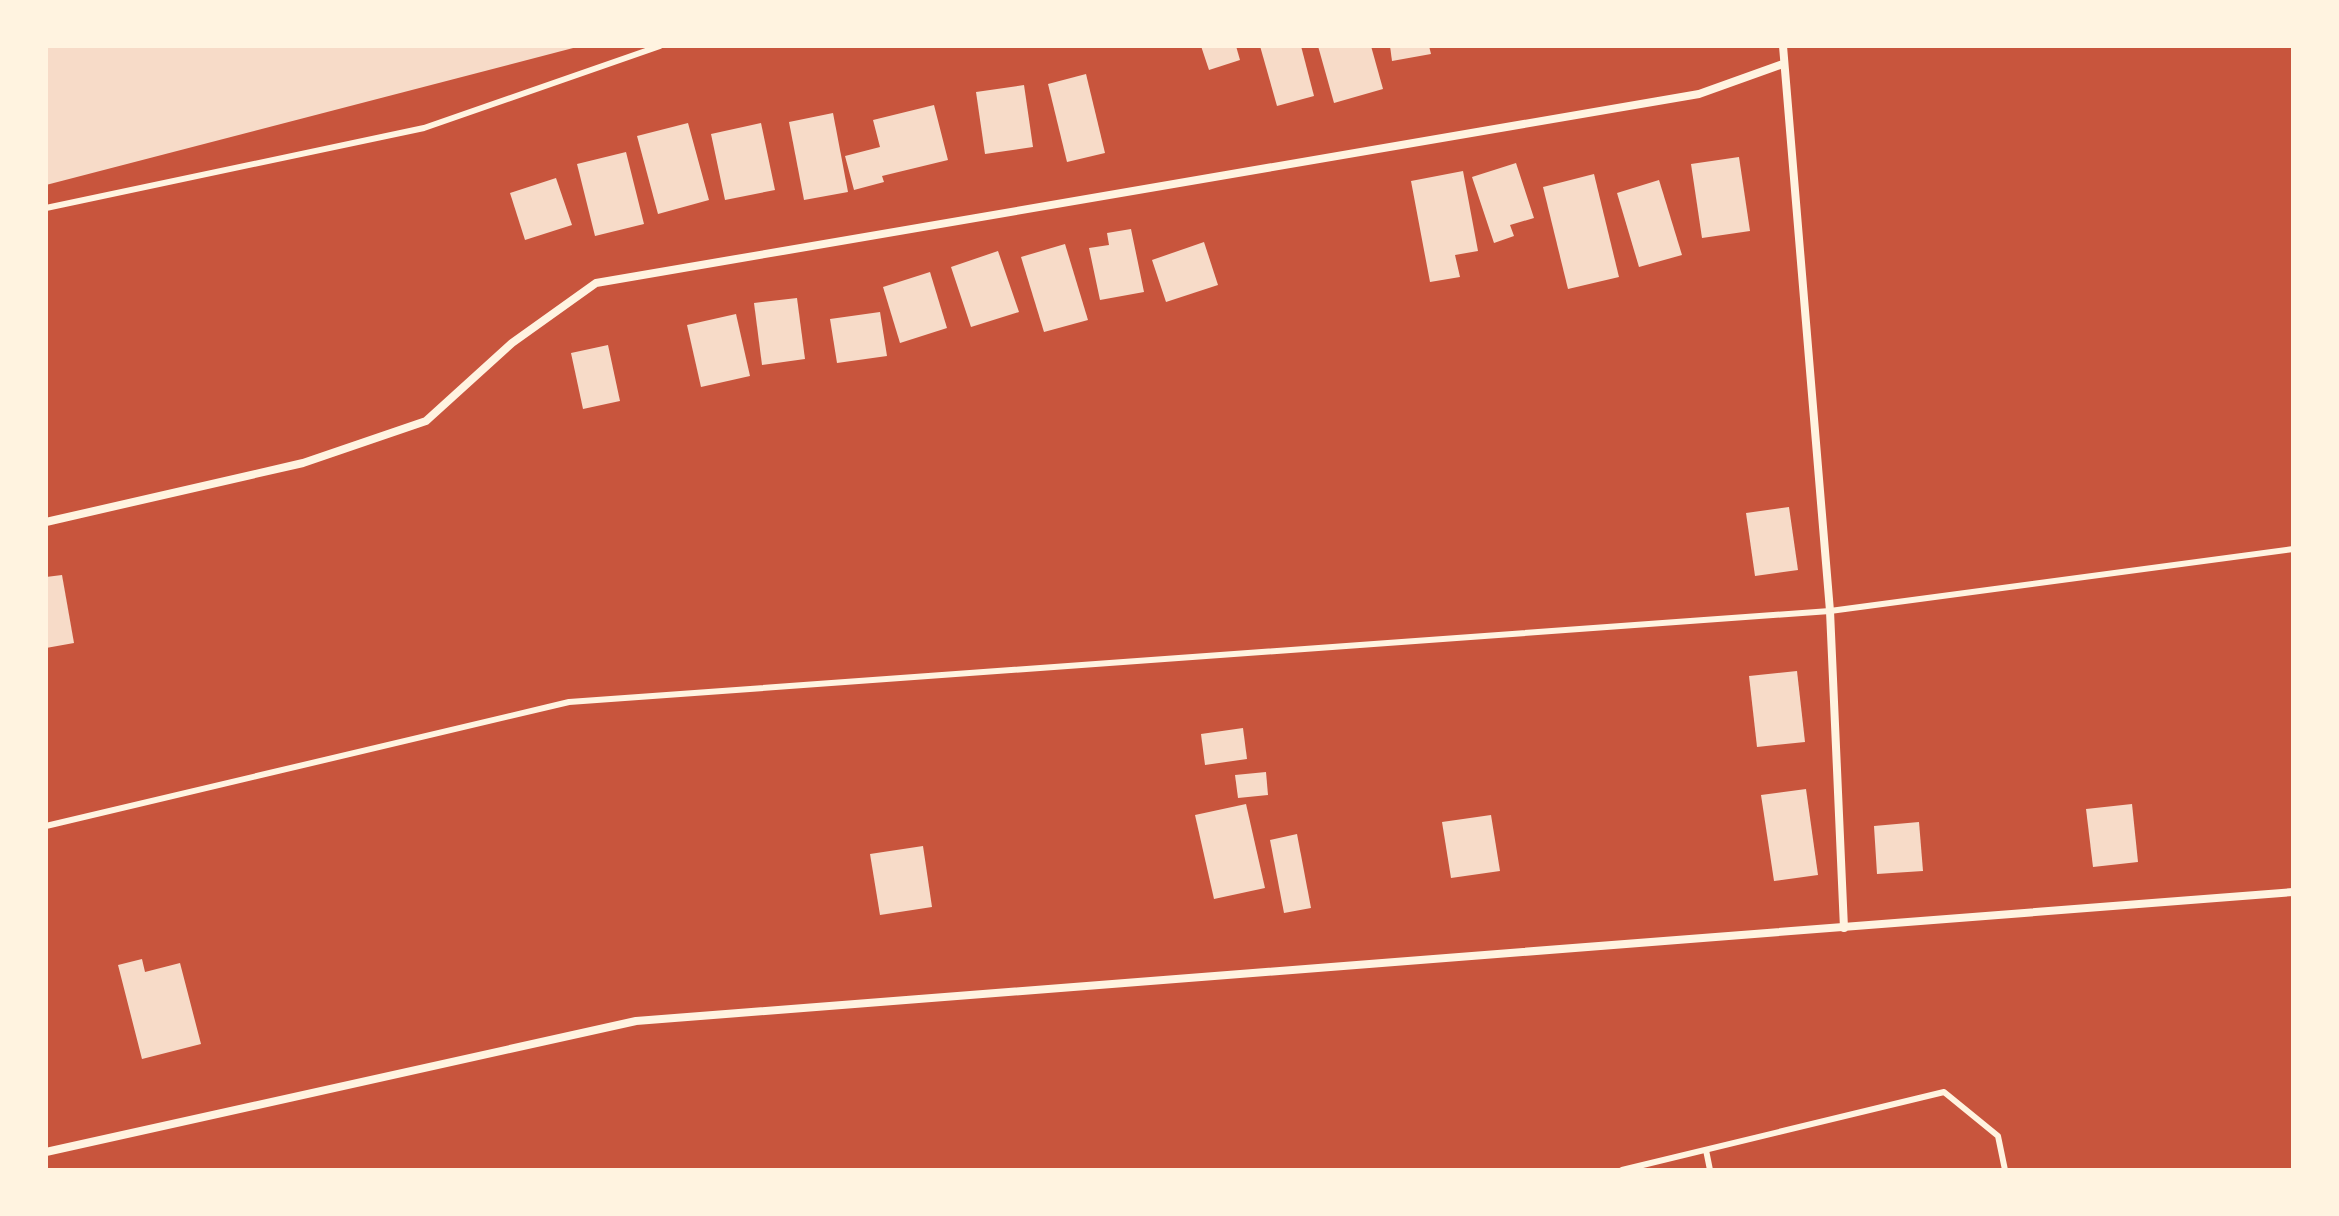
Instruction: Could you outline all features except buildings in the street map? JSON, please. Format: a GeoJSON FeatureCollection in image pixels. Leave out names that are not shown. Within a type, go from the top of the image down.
{"type":"FeatureCollection","features":[{"type":"Feature","properties":{"kind":"street"},"geometry":{"type":"LineString","coordinates":[[1783,46],[1830,611],[1844,928]]}},
{"type":"Feature","properties":{"kind":"street"},"geometry":{"type":"LineString","coordinates":[[46,522],[303,463],[426,421],[512,343],[596,283],[1699,94],[1783,64]]}},
{"type":"Feature","properties":{"kind":"street"},"geometry":{"type":"LineString","coordinates":[[46,1152],[636,1021],[2293,892]]}},
{"type":"Feature","properties":{"kind":"lane"},"geometry":{"type":"LineString","coordinates":[[46,208],[424,128],[660,46]]}},
{"type":"Feature","properties":{"kind":"lane"},"geometry":{"type":"LineString","coordinates":[[46,826],[569,702],[1830,611],[2293,549]]}},
{"type":"Feature","properties":{"kind":"lane"},"geometry":{"type":"LineString","coordinates":[[1622,1170],[1944,1092],[1998,1136],[2005,1170]]}},
{"type":"Feature","properties":{"kind":"lane"},"geometry":{"type":"LineString","coordinates":[[1706,1150],[1710,1170]]}}]}
